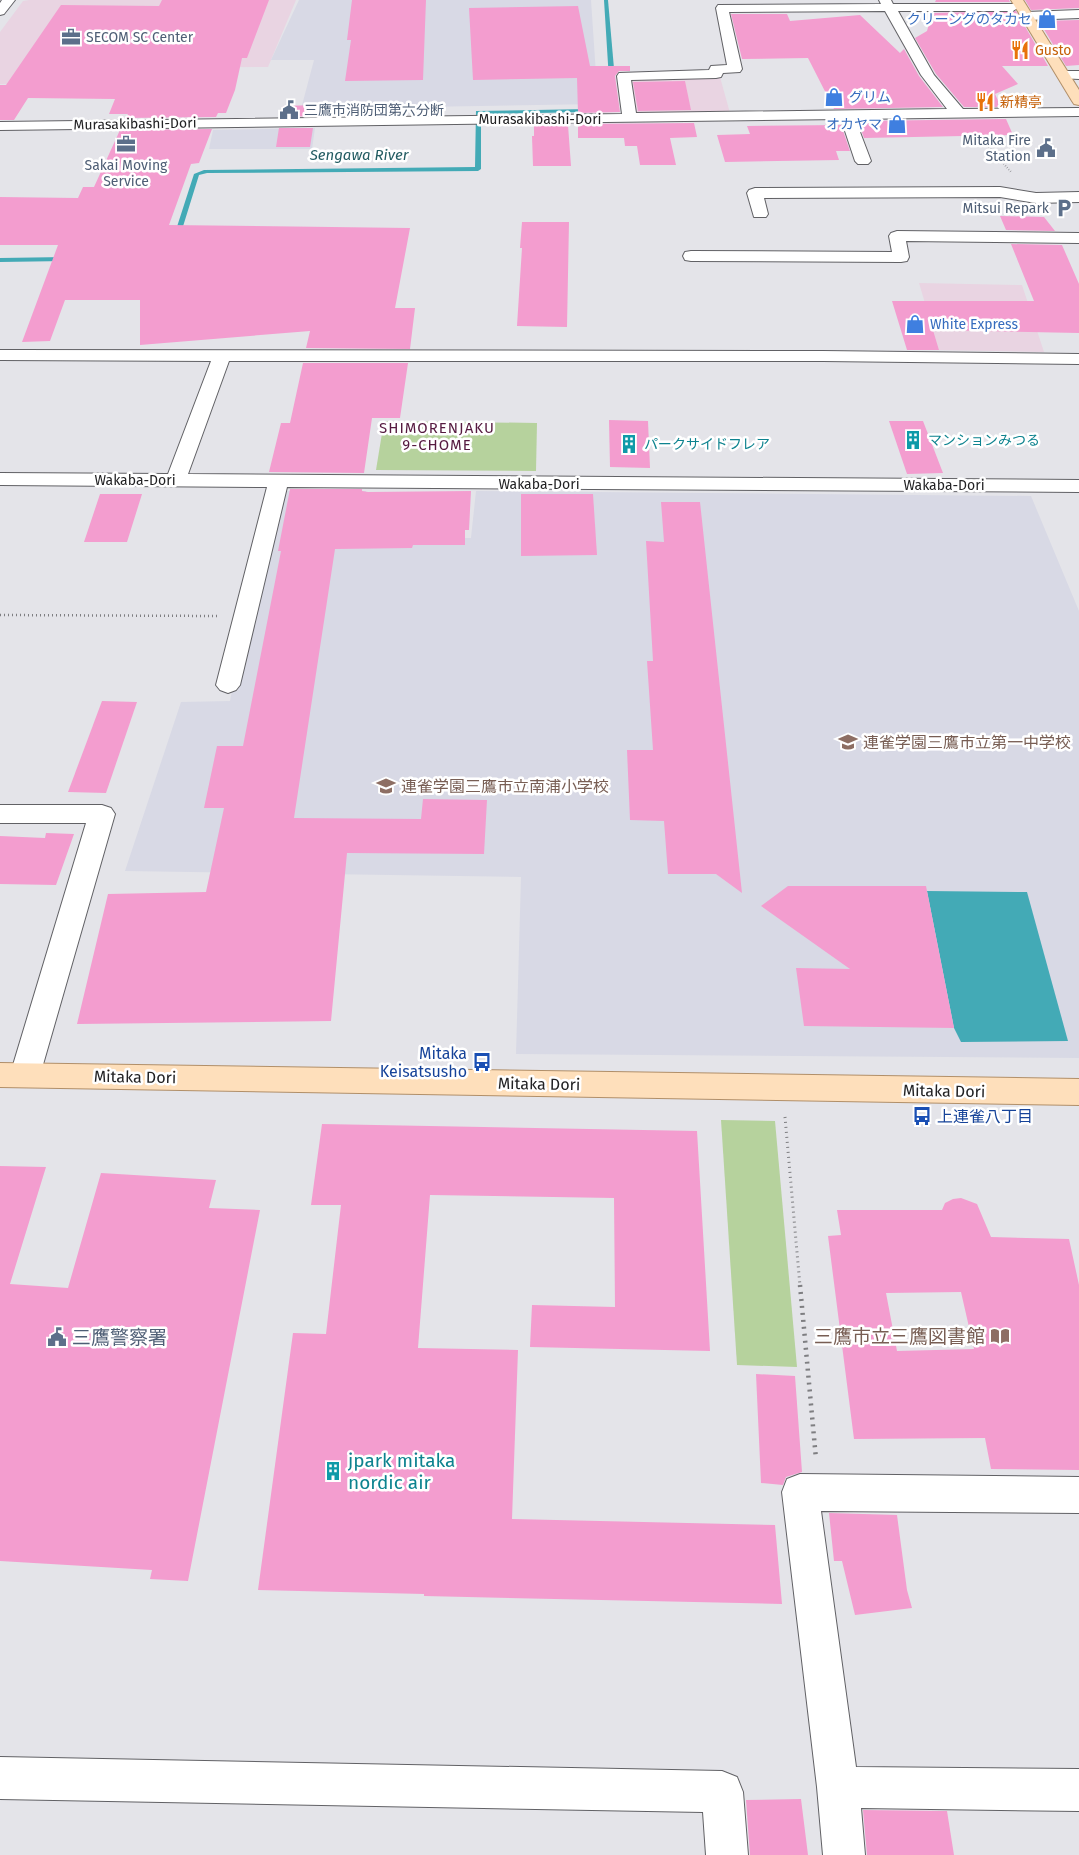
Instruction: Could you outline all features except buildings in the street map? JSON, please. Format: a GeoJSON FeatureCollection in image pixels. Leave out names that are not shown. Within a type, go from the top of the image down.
{"type":"FeatureCollection","features":[{"type":"Feature","properties":{"kind":"main road"},"geometry":{"type":"LineString","coordinates":[[1015,3],[1031,22],[1079,101]]}},
{"type":"Feature","properties":{"kind":"main road","name":"Mitaka Dori"},"geometry":{"type":"LineString","coordinates":[[12,1075],[1079,1092]]}},
{"type":"Feature","properties":{"kind":"street"},"geometry":{"type":"LineString","coordinates":[[0,11],[9,0]]}},
{"type":"Feature","properties":{"kind":"street"},"geometry":{"type":"LineString","coordinates":[[630,119],[624,76],[716,74],[716,70],[735,69],[722,8],[1015,3]]}},
{"type":"Feature","properties":{"kind":"street"},"geometry":{"type":"LineString","coordinates":[[888,4],[918,62],[943,99],[960,114]]}},
{"type":"Feature","properties":{"kind":"street"},"geometry":{"type":"LineString","coordinates":[[1031,22],[1079,14]]}},
{"type":"Feature","properties":{"kind":"street"},"geometry":{"type":"LineString","coordinates":[[1031,22],[1079,26]]}},
{"type":"Feature","properties":{"kind":"street"},"geometry":{"type":"LineString","coordinates":[[1064,75],[1079,75]]}},
{"type":"Feature","properties":{"kind":"street","name":"Murasakibashi-Dori"},"geometry":{"type":"LineString","coordinates":[[0,126],[1079,112]]}},
{"type":"Feature","properties":{"kind":"street"},"geometry":{"type":"LineString","coordinates":[[847,116],[863,161]]}},
{"type":"Feature","properties":{"kind":"street"},"geometry":{"type":"LineString","coordinates":[[760,214],[755,193],[1000,192],[1036,198],[1079,197]]}},
{"type":"Feature","properties":{"kind":"street"},"geometry":{"type":"LineString","coordinates":[[691,256],[901,257],[897,236],[1079,238]]}},
{"type":"Feature","properties":{"kind":"street"},"geometry":{"type":"LineString","coordinates":[[0,355],[1079,358]]}},
{"type":"Feature","properties":{"kind":"street"},"geometry":{"type":"LineString","coordinates":[[176,480],[222,355]]}},
{"type":"Feature","properties":{"kind":"street","name":"Wakaba-Dori"},"geometry":{"type":"LineString","coordinates":[[0,479],[1079,486]]}},
{"type":"Feature","properties":{"kind":"street"},"geometry":{"type":"LineString","coordinates":[[228,685],[278,482]]}},
{"type":"Feature","properties":{"kind":"street"},"geometry":{"type":"LineString","coordinates":[[0,814],[102,814],[12,1075]]}},
{"type":"Feature","properties":{"kind":"street"},"geometry":{"type":"LineString","coordinates":[[844,1855],[838,1787],[800,1492],[1079,1495]]}},
{"type":"Feature","properties":{"kind":"street"},"geometry":{"type":"LineString","coordinates":[[0,1778],[722,1792],[727,1855]]}},
{"type":"Feature","properties":{"kind":"street"},"geometry":{"type":"LineString","coordinates":[[838,1787],[1079,1790]]}},
{"type":"Feature","properties":{"kind":"path"},"geometry":{"type":"LineString","coordinates":[[0,615],[246,616]]}},
{"type":"Feature","properties":{"kind":"path"},"geometry":{"type":"LineString","coordinates":[[782,1088],[819,1492]]}},
{"type":"Feature","properties":{"kind":"shaded area"},"geometry":{"type":"Polygon","coordinates":[[[296,0],[268,67],[137,68],[131,83],[0,84],[0,32],[23,1],[296,0]]]}},
{"type":"Feature","properties":{"kind":"shaded area"},"geometry":{"type":"Polygon","coordinates":[[[299,0],[591,0],[598,104],[301,109],[314,60],[271,60],[299,0]]]}},
{"type":"Feature","properties":{"kind":"shaded area"},"geometry":{"type":"Polygon","coordinates":[[[720,77],[730,113],[635,115],[628,79],[720,77]]]}},
{"type":"Feature","properties":{"kind":"shaded area"},"geometry":{"type":"Polygon","coordinates":[[[315,128],[312,149],[209,149],[213,130],[315,128]]]}},
{"type":"Feature","properties":{"kind":"shaded area"},"geometry":{"type":"Polygon","coordinates":[[[919,283],[1022,285],[1044,352],[939,350],[919,283]]]}},
{"type":"Feature","properties":{"kind":"shaded area"},"geometry":{"type":"Polygon","coordinates":[[[280,491],[366,491],[355,538],[471,538],[476,491],[1031,496],[1079,611],[1079,1058],[516,1054],[521,877],[125,871],[181,702],[230,701],[246,616],[280,491]]]}},
{"type":"Feature","properties":{"kind":"green space"},"geometry":{"type":"Polygon","coordinates":[[[384,421],[537,423],[536,471],[376,470],[384,421]]]}},
{"type":"Feature","properties":{"kind":"green space"},"geometry":{"type":"Polygon","coordinates":[[[721,1120],[775,1121],[797,1367],[737,1365],[721,1120]]]}},
{"type":"Feature","properties":{"kind":"water"},"geometry":{"type":"Polygon","coordinates":[[[927,891],[1027,892],[1068,1041],[961,1042],[954,1028],[927,891]]]}},
{"type":"Feature","properties":{"kind":"waterway","name":"Sengawa River"},"geometry":{"type":"LineString","coordinates":[[606,0],[612,80]]}},
{"type":"Feature","properties":{"kind":"waterway","name":"Sengawa River"},"geometry":{"type":"LineString","coordinates":[[177,236],[197,174],[206,171],[478,169],[478,112],[589,111]]}},
{"type":"Feature","properties":{"kind":"waterway","name":"Sengawa River"},"geometry":{"type":"LineString","coordinates":[[0,260],[66,259]]}},
{"type":"Feature","properties":{"kind":"place","name":"クリーングのタカセ"},"geometry":{"type":"Point","coordinates":[1047,19]}},
{"type":"Feature","properties":{"kind":"place","name":"SECOM SC Center"},"geometry":{"type":"Point","coordinates":[71,37]}},
{"type":"Feature","properties":{"kind":"place","name":"Gusto"},"geometry":{"type":"Point","coordinates":[1020,50]}},
{"type":"Feature","properties":{"kind":"place","name":"グリム"},"geometry":{"type":"Point","coordinates":[834,97]}},
{"type":"Feature","properties":{"kind":"place","name":"新精亭"},"geometry":{"type":"Point","coordinates":[985,102]}},
{"type":"Feature","properties":{"kind":"place","name":"三鷹市消防団第六分断"},"geometry":{"type":"Point","coordinates":[289,110]}},
{"type":"Feature","properties":{"kind":"place","name":"オカヤマ"},"geometry":{"type":"Point","coordinates":[897,124]}},
{"type":"Feature","properties":{"kind":"place","name":"Sakai Moving Service"},"geometry":{"type":"Point","coordinates":[126,144]}},
{"type":"Feature","properties":{"kind":"place","name":"Mitaka Fire Station"},"geometry":{"type":"Point","coordinates":[1046,148]}},
{"type":"Feature","properties":{"kind":"place","name":"Mitsui Repark"},"geometry":{"type":"Point","coordinates":[1064,208]}},
{"type":"Feature","properties":{"kind":"place","name":"White Express"},"geometry":{"type":"Point","coordinates":[915,324]}},
{"type":"Feature","properties":{"kind":"place","name":"マンションみつる"},"geometry":{"type":"Point","coordinates":[913,440]}},
{"type":"Feature","properties":{"kind":"place","name":"パークサイドフレア"},"geometry":{"type":"Point","coordinates":[629,444]}},
{"type":"Feature","properties":{"kind":"place","name":"連雀学園三鷹市立第一中学校"},"geometry":{"type":"Point","coordinates":[848,742]}},
{"type":"Feature","properties":{"kind":"place","name":"連雀学園三鷹市立南浦小学校"},"geometry":{"type":"Point","coordinates":[386,786]}},
{"type":"Feature","properties":{"kind":"place","name":"Mitaka Keisatsusho"},"geometry":{"type":"Point","coordinates":[482,1062]}},
{"type":"Feature","properties":{"kind":"place","name":"上連雀八丁目"},"geometry":{"type":"Point","coordinates":[922,1116]}},
{"type":"Feature","properties":{"kind":"place","name":"三鷹市立三鷹図書館"},"geometry":{"type":"Point","coordinates":[1000,1336]}},
{"type":"Feature","properties":{"kind":"place","name":"三鷹警察署"},"geometry":{"type":"Point","coordinates":[57,1337]}},
{"type":"Feature","properties":{"kind":"place","name":"jpark mitaka nordic air"},"geometry":{"type":"Point","coordinates":[333,1471]}},
{"type":"Feature","properties":{"kind":"district","name":"SHIMORENJAKU 9-CHOME"},"geometry":{"type":"Point","coordinates":[437,436]}}]}
